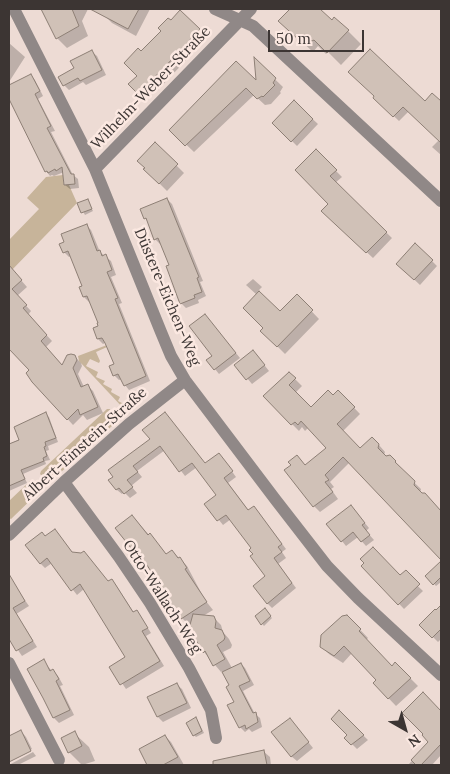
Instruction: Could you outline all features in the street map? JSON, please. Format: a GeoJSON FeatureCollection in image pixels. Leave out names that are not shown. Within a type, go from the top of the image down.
{"type":"FeatureCollection","features":[{"type":"Feature","properties":{"kind":"street","name":"Düstere-Eichen-Weg"},"geometry":{"type":"LineString","coordinates":[[14,9],[95,169],[161,332],[185,380],[327,566],[358,598],[441,676]]}},
{"type":"Feature","properties":{"kind":"street"},"geometry":{"type":"LineString","coordinates":[[215,9],[254,26],[441,200]]}},
{"type":"Feature","properties":{"kind":"street","name":"Wilhelm-Weber-Straße"},"geometry":{"type":"LineString","coordinates":[[95,169],[251,9]]}},
{"type":"Feature","properties":{"kind":"street","name":"Albert-Einstein-Straße"},"geometry":{"type":"LineString","coordinates":[[9,535],[64,482],[129,424],[185,380]]}},
{"type":"Feature","properties":{"kind":"street","name":"Otto-Wallach-Weg"},"geometry":{"type":"LineString","coordinates":[[64,482],[150,602],[211,710],[216,738]]}},
{"type":"Feature","properties":{"kind":"street"},"geometry":{"type":"LineString","coordinates":[[9,663],[59,760]]}},
{"type":"Feature","properties":{"kind":"shaded area"},"geometry":{"type":"Polygon","coordinates":[[[63,175],[64,185],[69,185],[77,203],[9,273],[9,240],[39,209],[27,198],[46,177],[63,175]]]}},
{"type":"Feature","properties":{"kind":"shaded area"},"geometry":{"type":"Polygon","coordinates":[[[107,345],[107,347],[96,352],[99,363],[90,359],[86,366],[98,372],[96,377],[105,381],[103,384],[120,397],[118,401],[128,406],[124,409],[79,361],[78,356],[107,345]]]}},
{"type":"Feature","properties":{"kind":"shaded area"},"geometry":{"type":"Polygon","coordinates":[[[107,409],[110,409],[116,416],[116,421],[112,426],[50,482],[47,481],[40,474],[41,471],[107,409]]]}},
{"type":"Feature","properties":{"kind":"shaded area"},"geometry":{"type":"Polygon","coordinates":[[[30,481],[33,481],[39,492],[11,519],[9,518],[9,501],[30,481]]]}},
{"type":"Feature","properties":{"kind":"building"},"geometry":{"type":"Polygon","coordinates":[[[41,9],[72,9],[79,26],[56,39],[41,9]]]}},
{"type":"Feature","properties":{"kind":"building"},"geometry":{"type":"Polygon","coordinates":[[[90,9],[139,9],[128,29],[90,9]]]}},
{"type":"Feature","properties":{"kind":"building"},"geometry":{"type":"Polygon","coordinates":[[[290,9],[320,9],[332,20],[334,17],[349,30],[327,53],[314,40],[312,41],[304,34],[299,40],[278,21],[290,9]]]}},
{"type":"Feature","properties":{"kind":"building"},"geometry":{"type":"Polygon","coordinates":[[[180,10],[200,29],[161,71],[137,93],[128,84],[137,76],[124,63],[138,48],[141,51],[161,31],[158,28],[168,18],[171,20],[180,10]]]}},
{"type":"Feature","properties":{"kind":"building"},"geometry":{"type":"Polygon","coordinates":[[[370,49],[425,101],[432,93],[441,101],[441,143],[403,107],[393,117],[348,72],[370,49]]]}},
{"type":"Feature","properties":{"kind":"building"},"geometry":{"type":"Polygon","coordinates":[[[92,50],[102,70],[80,81],[78,78],[63,86],[58,77],[74,68],[70,61],[92,50]]]}},
{"type":"Feature","properties":{"kind":"building"},"geometry":{"type":"Polygon","coordinates":[[[254,57],[276,78],[273,83],[275,85],[263,97],[257,99],[246,88],[185,146],[169,130],[236,61],[256,80],[254,57]]]}},
{"type":"Feature","properties":{"kind":"building"},"geometry":{"type":"Polygon","coordinates":[[[31,74],[40,91],[35,94],[51,126],[47,128],[71,174],[74,174],[75,184],[64,185],[62,167],[56,171],[55,169],[48,173],[47,171],[45,172],[9,99],[9,85],[31,74]]]}},
{"type":"Feature","properties":{"kind":"building"},"geometry":{"type":"Polygon","coordinates":[[[294,100],[313,119],[291,142],[272,123],[294,100]]]}},
{"type":"Feature","properties":{"kind":"building"},"geometry":{"type":"Polygon","coordinates":[[[155,142],[178,164],[159,184],[137,161],[155,142]]]}},
{"type":"Feature","properties":{"kind":"building"},"geometry":{"type":"Polygon","coordinates":[[[316,149],[337,170],[330,176],[387,232],[366,253],[321,211],[328,204],[295,170],[316,149]]]}},
{"type":"Feature","properties":{"kind":"building"},"geometry":{"type":"Polygon","coordinates":[[[167,198],[199,277],[197,278],[202,292],[194,295],[195,298],[180,304],[166,266],[169,265],[158,238],[154,240],[146,218],[144,219],[140,209],[167,198]]]}},
{"type":"Feature","properties":{"kind":"building"},"geometry":{"type":"Polygon","coordinates":[[[88,199],[92,209],[81,213],[77,203],[88,199]]]}},
{"type":"Feature","properties":{"kind":"building"},"geometry":{"type":"Polygon","coordinates":[[[87,224],[97,251],[100,250],[102,256],[106,254],[112,270],[107,272],[118,298],[115,299],[146,376],[124,386],[118,374],[113,376],[109,366],[114,364],[102,338],[97,339],[93,328],[98,326],[98,323],[87,296],[83,297],[79,287],[82,286],[68,251],[63,253],[59,244],[64,242],[61,234],[87,224]]]}},
{"type":"Feature","properties":{"kind":"building"},"geometry":{"type":"Polygon","coordinates":[[[415,243],[433,260],[414,280],[396,264],[415,243]]]}},
{"type":"Feature","properties":{"kind":"building"},"geometry":{"type":"Polygon","coordinates":[[[9,265],[22,280],[12,289],[27,305],[23,308],[47,335],[41,341],[62,365],[67,355],[75,355],[77,360],[73,368],[81,387],[88,384],[98,407],[80,415],[78,409],[67,420],[32,382],[26,373],[29,370],[9,349],[9,265]]]}},
{"type":"Feature","properties":{"kind":"building"},"geometry":{"type":"Polygon","coordinates":[[[259,291],[280,311],[297,294],[313,310],[277,347],[260,331],[263,328],[243,308],[259,291]]]}},
{"type":"Feature","properties":{"kind":"building"},"geometry":{"type":"Polygon","coordinates":[[[205,314],[236,353],[214,370],[206,360],[212,356],[189,326],[205,314]]]}},
{"type":"Feature","properties":{"kind":"building"},"geometry":{"type":"Polygon","coordinates":[[[253,350],[265,365],[246,380],[234,365],[253,350]]]}},
{"type":"Feature","properties":{"kind":"building"},"geometry":{"type":"Polygon","coordinates":[[[289,372],[296,378],[289,385],[311,407],[328,390],[333,395],[338,390],[355,407],[337,424],[360,448],[372,437],[379,444],[378,448],[386,456],[390,455],[396,461],[415,481],[414,485],[422,493],[425,493],[441,511],[441,560],[343,457],[325,475],[329,480],[325,482],[333,492],[313,507],[284,470],[291,465],[288,462],[297,455],[305,465],[326,448],[301,421],[298,425],[295,422],[291,425],[263,396],[289,372]]]}},
{"type":"Feature","properties":{"kind":"building"},"geometry":{"type":"Polygon","coordinates":[[[46,412],[56,438],[45,442],[46,446],[44,447],[47,456],[43,458],[44,461],[21,470],[25,479],[9,486],[9,444],[19,440],[14,427],[46,412]]]}},
{"type":"Feature","properties":{"kind":"building"},"geometry":{"type":"Polygon","coordinates":[[[165,412],[205,463],[219,453],[233,471],[224,478],[248,510],[254,506],[282,544],[278,547],[282,552],[274,558],[292,583],[267,604],[253,586],[265,576],[250,556],[253,554],[249,550],[251,548],[226,515],[217,521],[204,504],[216,495],[192,463],[179,472],[160,446],[133,466],[138,472],[127,480],[133,487],[124,494],[119,488],[116,490],[108,480],[113,477],[108,470],[150,439],[142,430],[165,412]]]}},
{"type":"Feature","properties":{"kind":"building"},"geometry":{"type":"Polygon","coordinates":[[[351,505],[365,523],[362,525],[370,535],[361,542],[353,532],[341,542],[326,524],[351,505]]]}},
{"type":"Feature","properties":{"kind":"building"},"geometry":{"type":"Polygon","coordinates":[[[132,515],[148,535],[150,533],[166,554],[172,550],[178,558],[180,557],[187,568],[185,569],[207,602],[181,619],[140,554],[138,555],[131,548],[115,528],[132,515]]]}},
{"type":"Feature","properties":{"kind":"building"},"geometry":{"type":"Polygon","coordinates":[[[55,529],[72,552],[81,553],[84,551],[108,581],[112,579],[133,612],[137,610],[148,628],[142,631],[160,661],[120,685],[109,667],[125,657],[80,584],[71,591],[47,558],[40,564],[25,545],[42,532],[45,536],[55,529]]]}},
{"type":"Feature","properties":{"kind":"building"},"geometry":{"type":"Polygon","coordinates":[[[373,547],[400,575],[406,570],[420,584],[398,605],[361,566],[364,563],[360,559],[373,547]]]}},
{"type":"Feature","properties":{"kind":"building"},"geometry":{"type":"Polygon","coordinates":[[[441,561],[441,577],[433,585],[425,576],[441,561]]]}},
{"type":"Feature","properties":{"kind":"building"},"geometry":{"type":"Polygon","coordinates":[[[9,574],[25,601],[13,608],[33,641],[16,651],[9,639],[9,574]]]}},
{"type":"Feature","properties":{"kind":"building"},"geometry":{"type":"Polygon","coordinates":[[[441,605],[441,629],[432,638],[419,625],[441,605]]]}},
{"type":"Feature","properties":{"kind":"building"},"geometry":{"type":"Polygon","coordinates":[[[265,608],[271,616],[261,625],[255,616],[265,608]]]}},
{"type":"Feature","properties":{"kind":"building"},"geometry":{"type":"Polygon","coordinates":[[[193,614],[214,616],[216,621],[215,628],[222,630],[225,637],[217,645],[225,659],[213,666],[194,636],[190,636],[188,632],[193,614]]]}},
{"type":"Feature","properties":{"kind":"building"},"geometry":{"type":"Polygon","coordinates":[[[347,615],[361,629],[359,631],[392,666],[395,662],[411,678],[388,699],[373,683],[376,680],[344,646],[334,656],[320,647],[321,635],[342,616],[347,615]]]}},
{"type":"Feature","properties":{"kind":"building"},"geometry":{"type":"Polygon","coordinates":[[[44,659],[50,671],[53,669],[59,679],[56,681],[70,710],[53,718],[27,669],[44,659]]]}},
{"type":"Feature","properties":{"kind":"building"},"geometry":{"type":"Polygon","coordinates":[[[241,663],[250,681],[239,686],[253,713],[256,712],[258,722],[246,729],[245,725],[239,728],[227,705],[234,702],[226,687],[229,685],[222,672],[241,663]]]}},
{"type":"Feature","properties":{"kind":"building"},"geometry":{"type":"Polygon","coordinates":[[[177,683],[187,703],[157,717],[147,697],[177,683]]]}},
{"type":"Feature","properties":{"kind":"building"},"geometry":{"type":"Polygon","coordinates":[[[423,692],[441,711],[441,744],[421,765],[416,765],[411,760],[428,742],[423,734],[402,713],[423,692]]]}},
{"type":"Feature","properties":{"kind":"building"},"geometry":{"type":"Polygon","coordinates":[[[339,710],[364,735],[351,745],[344,738],[347,735],[331,719],[339,710]]]}},
{"type":"Feature","properties":{"kind":"building"},"geometry":{"type":"Polygon","coordinates":[[[196,717],[202,731],[193,736],[186,723],[196,717]]]}},
{"type":"Feature","properties":{"kind":"building"},"geometry":{"type":"Polygon","coordinates":[[[290,718],[309,742],[291,757],[271,732],[290,718]]]}},
{"type":"Feature","properties":{"kind":"building"},"geometry":{"type":"Polygon","coordinates":[[[21,730],[31,751],[9,762],[9,736],[21,730]]]}},
{"type":"Feature","properties":{"kind":"building"},"geometry":{"type":"Polygon","coordinates":[[[75,731],[82,746],[68,753],[61,738],[75,731]]]}},
{"type":"Feature","properties":{"kind":"building"},"geometry":{"type":"Polygon","coordinates":[[[165,735],[178,757],[163,765],[147,765],[139,749],[165,735]]]}},
{"type":"Feature","properties":{"kind":"building"},"geometry":{"type":"Polygon","coordinates":[[[264,750],[267,765],[213,765],[213,761],[264,750]]]}}]}
